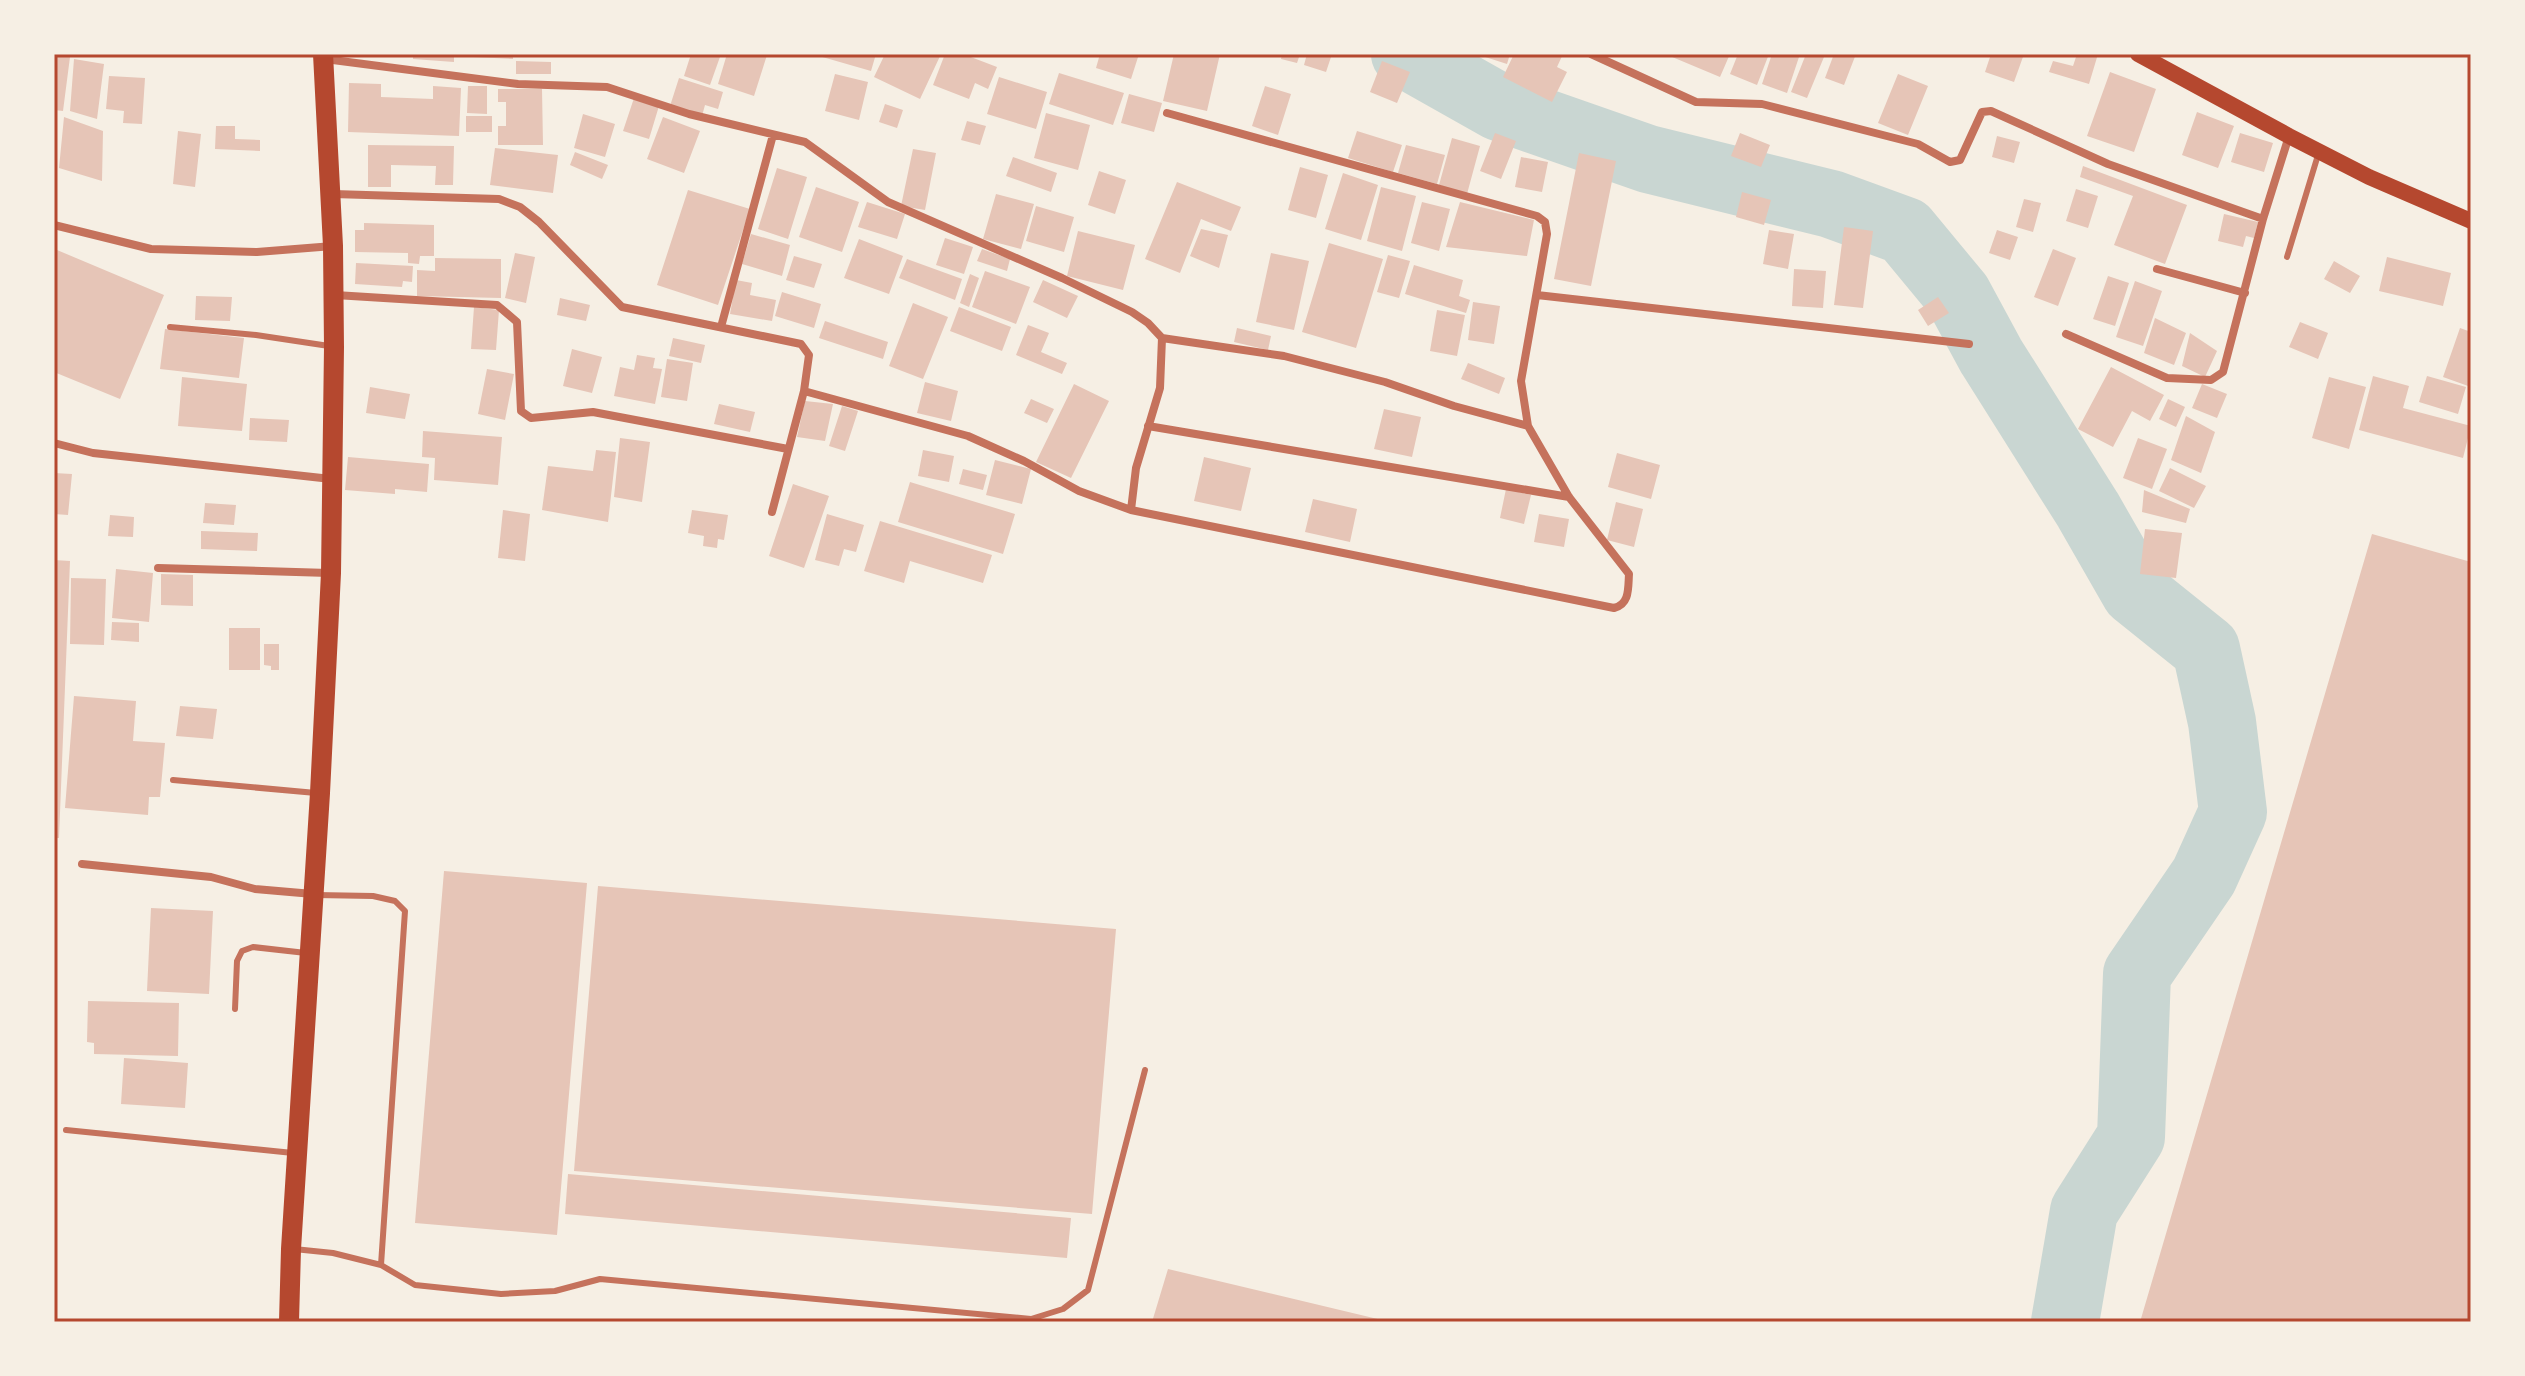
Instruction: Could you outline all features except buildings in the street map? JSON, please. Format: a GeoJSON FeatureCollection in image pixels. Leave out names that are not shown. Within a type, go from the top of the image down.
{"type":"FeatureCollection","features":[{"type":"Feature","properties":{"kind":"main road"},"geometry":{"type":"LineString","coordinates":[[2138,54],[2319,152],[2471,221]]}},
{"type":"Feature","properties":{"kind":"main road"},"geometry":{"type":"LineString","coordinates":[[289,1322],[331,573],[334,295],[332,194],[323,57]]}},
{"type":"Feature","properties":{"kind":"street"},"geometry":{"type":"LineString","coordinates":[[1591,54],[1696,102],[1762,104],[1918,144],[1950,162],[1960,160],[1982,112],[1991,111],[2108,164],[2263,219]]}},
{"type":"Feature","properties":{"kind":"street"},"geometry":{"type":"LineString","coordinates":[[323,57],[518,84],[607,87],[689,114],[805,142],[888,202],[1132,312],[1162,338],[1284,356],[1385,382],[1454,406],[1528,426]]}},
{"type":"Feature","properties":{"kind":"street"},"geometry":{"type":"LineString","coordinates":[[804,391],[968,436],[1024,461],[1079,491],[1131,510],[1614,608],[1626,602],[1629,574],[1569,497],[1528,426],[1521,381],[1547,234],[1545,222],[1537,216],[1167,113]]}},
{"type":"Feature","properties":{"kind":"street"},"geometry":{"type":"LineString","coordinates":[[721,327],[773,135]]}},
{"type":"Feature","properties":{"kind":"street"},"geometry":{"type":"LineString","coordinates":[[2066,334],[2167,378],[2211,380],[2223,372],[2263,219],[2289,136]]}},
{"type":"Feature","properties":{"kind":"street"},"geometry":{"type":"LineString","coordinates":[[332,194],[499,199],[520,207],[539,222],[622,307],[801,344],[809,355],[804,391],[772,512]]}},
{"type":"Feature","properties":{"kind":"street"},"geometry":{"type":"LineString","coordinates":[[54,225],[151,249],[257,252],[333,246]]}},
{"type":"Feature","properties":{"kind":"street"},"geometry":{"type":"LineString","coordinates":[[2157,269],[2245,293]]}},
{"type":"Feature","properties":{"kind":"street"},"geometry":{"type":"LineString","coordinates":[[334,295],[497,305],[517,322],[521,411],[531,418],[593,412],[788,449]]}},
{"type":"Feature","properties":{"kind":"street"},"geometry":{"type":"LineString","coordinates":[[1537,295],[1969,344]]}},
{"type":"Feature","properties":{"kind":"street"},"geometry":{"type":"LineString","coordinates":[[1131,510],[1136,468],[1160,388],[1162,338]]}},
{"type":"Feature","properties":{"kind":"street"},"geometry":{"type":"LineString","coordinates":[[1148,426],[1569,497]]}},
{"type":"Feature","properties":{"kind":"street"},"geometry":{"type":"LineString","coordinates":[[54,443],[93,453],[333,479]]}},
{"type":"Feature","properties":{"kind":"street"},"geometry":{"type":"LineString","coordinates":[[158,568],[331,573]]}},
{"type":"Feature","properties":{"kind":"street"},"geometry":{"type":"LineString","coordinates":[[82,864],[211,877],[255,889],[313,894]]}},
{"type":"Feature","properties":{"kind":"lane"},"geometry":{"type":"LineString","coordinates":[[2287,257],[2319,152]]}},
{"type":"Feature","properties":{"kind":"lane"},"geometry":{"type":"LineString","coordinates":[[170,327],[256,335],[334,347]]}},
{"type":"Feature","properties":{"kind":"lane"},"geometry":{"type":"LineString","coordinates":[[173,780],[320,793]]}},
{"type":"Feature","properties":{"kind":"lane"},"geometry":{"type":"LineString","coordinates":[[313,894],[373,896],[395,901],[405,911],[381,1265]]}},
{"type":"Feature","properties":{"kind":"lane"},"geometry":{"type":"LineString","coordinates":[[235,1009],[237,961],[242,951],[253,947],[309,953]]}},
{"type":"Feature","properties":{"kind":"lane"},"geometry":{"type":"LineString","coordinates":[[291,1249],[333,1253],[381,1265],[415,1285],[501,1294],[555,1291],[600,1279],[1031,1319],[1063,1309],[1088,1290],[1145,1070]]}},
{"type":"Feature","properties":{"kind":"lane"},"geometry":{"type":"LineString","coordinates":[[66,1130],[297,1154]]}},
{"type":"Feature","properties":{"kind":"waterway"},"geometry":{"type":"LineString","coordinates":[[1405,54],[1499,107],[1648,159],[1831,204],[1905,231],[1958,295],[1991,356],[2088,510],[2135,592],[2206,649],[2222,722],[2233,812],[2204,876],[2137,974],[2131,1137],[2084,1211],[2065,1322]]}}]}
